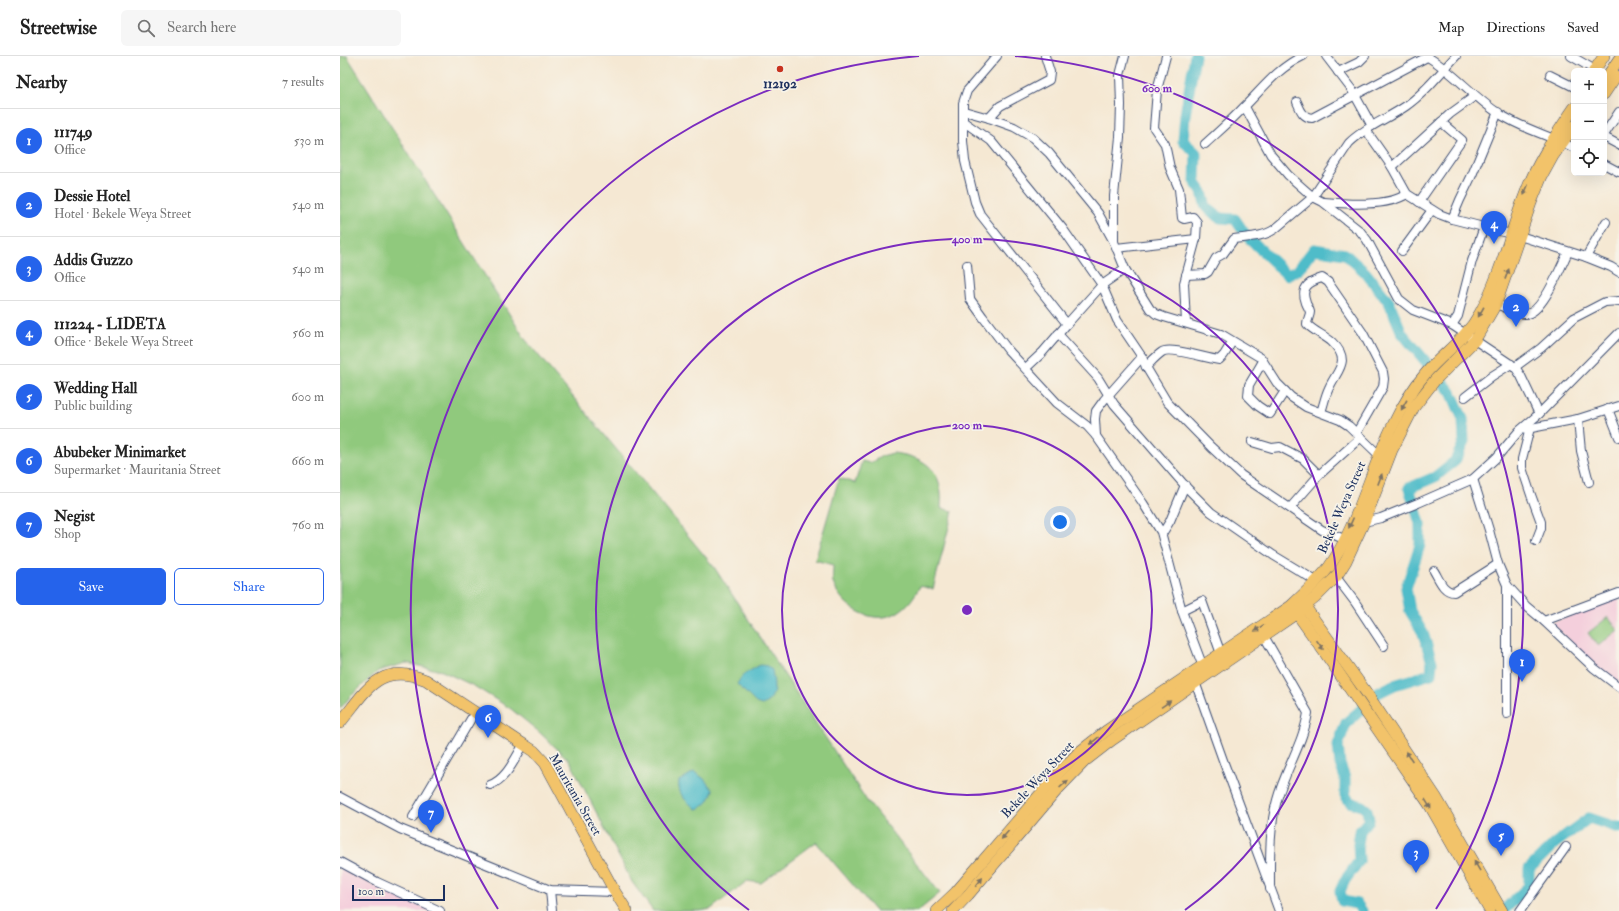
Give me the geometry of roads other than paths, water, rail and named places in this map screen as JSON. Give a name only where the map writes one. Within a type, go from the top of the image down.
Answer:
[{"type":"main road","points":[[1598,68],[1604,56]]},
{"type":"main road","points":[[1600,68],[1612,56]]},
{"type":"main road","points":[[1607,77],[1619,59]]},
{"type":"main road","points":[[1607,90],[1619,72]]},
{"type":"main road","name":"Bekele Weya Street","points":[[936,911],[956,892],[1055,777],[1078,753],[1109,736],[1194,678],[1203,667],[1298,606],[1316,581],[1328,568],[1344,539],[1392,426],[1408,397],[1429,370],[1471,337],[1515,235],[1534,173],[1558,140],[1571,114]]},
{"type":"main road","points":[[1558,140],[1571,129]]},
{"type":"main road","points":[[1194,678],[1264,636],[1281,624],[1298,606],[1315,598],[1336,577],[1346,561],[1364,522],[1399,433],[1414,407],[1496,304],[1515,235]]},
{"type":"main road","points":[[1315,598],[1315,616],[1312,625],[1359,703],[1429,804],[1491,906],[1502,911]]},
{"type":"main road","points":[[1298,606],[1366,692],[1436,797],[1491,906]]},
{"type":"main road","points":[[1281,624],[1312,625]]},
{"type":"main road","name":"Mauritania Street","points":[[340,723],[372,684],[380,678],[401,674],[415,675],[426,680],[524,744],[545,762],[615,892],[627,911]]},
{"type":"main road","points":[[953,911],[1058,789],[1109,736]]},
{"type":"street","points":[[998,56],[967,91],[963,104],[963,141],[965,161],[975,202],[980,214],[1067,324]]},
{"type":"street","points":[[990,118],[1000,106],[1049,80],[1050,72],[1045,56]]},
{"type":"street","points":[[1115,245],[1114,196],[1120,137],[1120,75],[1125,56]]},
{"type":"street","points":[[1166,56],[1157,90],[1154,128],[1165,144],[1170,168],[1179,189],[1182,218],[1193,217],[1197,222],[1196,239],[1186,276],[1184,290],[1186,323]]},
{"type":"street","points":[[1205,144],[1245,107],[1281,69],[1289,62],[1303,56]]},
{"type":"street","points":[[1326,56],[1355,95],[1369,128],[1407,194],[1432,210],[1452,219],[1515,235],[1586,257],[1611,267],[1619,272]]},
{"type":"street","points":[[1338,72],[1359,62],[1365,56]]},
{"type":"street","points":[[1297,102],[1304,116],[1312,118],[1426,56],[1445,68],[1476,96],[1515,123],[1571,146]]},
{"type":"street","points":[[1186,276],[1205,274],[1216,258],[1223,254],[1232,241],[1270,233],[1313,197],[1349,143],[1369,128],[1406,106],[1427,88],[1456,56]]},
{"type":"street","points":[[1571,56],[1592,68]]},
{"type":"street","points":[[1550,75],[1571,86]]},
{"type":"street","points":[[1392,167],[1450,114],[1476,96]]},
{"type":"street","points":[[1245,107],[1271,155],[1288,174],[1313,197],[1323,202],[1360,231],[1367,240],[1399,299],[1413,310],[1452,324],[1513,365],[1521,376],[1539,414]]},
{"type":"street","points":[[964,111],[990,118],[1014,127],[1033,138],[1049,153],[1098,213],[1126,269],[1150,309],[1156,314],[1221,334],[1263,361],[1277,383],[1285,391],[1306,407],[1340,420],[1368,443],[1379,455]]},
{"type":"street","points":[[1452,219],[1498,112]]},
{"type":"street","points":[[1607,131],[1619,112]]},
{"type":"street","points":[[964,122],[985,136],[1001,152],[1063,230],[1102,285],[1117,320],[1142,357],[1146,367],[1167,402],[1211,448],[1241,475],[1322,530],[1344,539]]},
{"type":"street","points":[[1419,202],[1462,140],[1441,122]]},
{"type":"street","points":[[1607,138],[1619,145]]},
{"type":"street","points":[[1607,166],[1619,172]]},
{"type":"street","points":[[1323,202],[1382,202],[1396,200],[1407,194]]},
{"type":"street","points":[[1402,251],[1432,210]]},
{"type":"street","points":[[1586,257],[1606,222]]},
{"type":"street","points":[[1452,324],[1458,316],[1472,261],[1484,227]]},
{"type":"street","points":[[1115,245],[1196,239]]},
{"type":"street","points":[[1496,304],[1523,314],[1532,313],[1541,304],[1568,252]]},
{"type":"street","points":[[967,265],[970,299],[1008,350],[1057,403],[1087,426],[1096,436],[1143,503],[1162,534],[1182,611],[1203,667]]},
{"type":"street","points":[[1026,368],[1042,353],[1102,285],[1126,269]]},
{"type":"street","points":[[1290,508],[1319,475],[1359,435],[1383,387],[1384,375],[1363,333],[1328,282],[1322,278],[1310,281],[1306,289],[1304,296],[1310,312],[1306,324],[1336,346],[1341,354],[1342,360],[1339,373],[1328,390],[1321,412]]},
{"type":"street","points":[[1465,397],[1492,376],[1540,348],[1574,318],[1605,302],[1619,301]]},
{"type":"street","points":[[1364,522],[1381,518],[1461,486],[1472,479],[1496,458],[1519,431],[1539,414],[1619,333]]},
{"type":"street","points":[[1058,334],[1098,378],[1114,404],[1185,485],[1211,512],[1272,555],[1316,581]]},
{"type":"street","points":[[1146,367],[1163,351],[1167,350],[1181,351],[1219,360],[1232,342]]},
{"type":"street","points":[[1096,436],[1096,410],[1142,357]]},
{"type":"street","points":[[1263,361],[1249,385],[1248,396],[1258,406],[1270,414],[1285,391]]},
{"type":"street","points":[[1519,431],[1578,419],[1619,406]]},
{"type":"street","points":[[1608,410],[1619,437]]},
{"type":"street","points":[[1578,419],[1581,451],[1589,482]]},
{"type":"street","points":[[1530,428],[1522,459],[1522,468],[1541,522],[1541,528],[1536,541]]},
{"type":"street","points":[[1252,442],[1272,448],[1280,447],[1303,460],[1319,475]]},
{"type":"street","points":[[1472,479],[1489,530],[1498,564],[1507,585],[1526,606],[1594,668],[1619,687]]},
{"type":"street","points":[[1162,534],[1170,521],[1185,485]]},
{"type":"street","points":[[1434,570],[1445,589],[1450,592],[1454,592],[1498,564]]},
{"type":"street","points":[[1336,577],[1355,602],[1384,646]]},
{"type":"street","points":[[1507,585],[1507,714]]},
{"type":"street","points":[[1544,621],[1619,592]]},
{"type":"street","points":[[1182,611],[1202,601],[1222,654]]},
{"type":"street","points":[[1264,636],[1308,713],[1306,723],[1275,806],[1270,861],[1270,889]]},
{"type":"street","points":[[1194,678],[1279,911]]},
{"type":"street","points":[[413,817],[475,712]]},
{"type":"street","points":[[490,785],[496,783],[503,777],[524,744]]},
{"type":"street","points":[[340,797],[400,829],[550,890],[615,892]]},
{"type":"street","points":[[1520,911],[1566,847]]},
{"type":"street","points":[[340,862],[377,882],[440,911]]},
{"type":"street","points":[[550,890],[552,911]]},
{"type":"water","points":[[760,665],[767,666],[772,670],[774,685],[771,699],[762,705],[756,703],[737,684],[743,675]]},
{"type":"water","points":[[694,772],[703,778],[713,790],[707,802],[702,807],[696,809],[683,797],[679,790],[679,781]]},
{"type":"waterway","points":[[1195,56],[1185,115],[1183,141],[1196,153],[1195,182],[1202,192],[1206,207],[1220,218],[1235,219],[1246,235],[1287,275],[1297,271],[1314,249],[1345,254],[1365,272],[1389,302],[1402,333],[1451,392],[1463,419],[1464,442],[1455,461],[1435,477],[1409,488],[1420,523],[1420,545],[1406,588],[1410,611],[1423,633],[1432,662],[1431,674],[1394,685],[1374,695],[1362,709],[1346,723],[1338,745],[1340,764],[1345,778],[1345,795],[1350,802],[1362,806],[1367,810],[1369,820],[1360,831],[1358,844],[1359,861],[1345,880],[1340,891],[1342,901],[1357,904],[1362,911]]},
{"type":"waterway","points":[[1501,911],[1529,886],[1529,869],[1554,844],[1589,818],[1619,827]]},
{"type":"place","name":"112192","points":[[780,69]]},
{"type":"place","name":"111224 - LIDETA","points":[[1494,244]]},
{"type":"place","name":"Dessie Hotel","points":[[1516,327]]},
{"type":"place","name":"111749","points":[[1522,682]]},
{"type":"place","name":"Abubeker Minimarket","points":[[488,738]]},
{"type":"place","name":"Negist","points":[[431,833]]},
{"type":"place","name":"Wedding Hall","points":[[1501,856]]},
{"type":"place","name":"Addis Guzzo","points":[[1416,873]]}]
